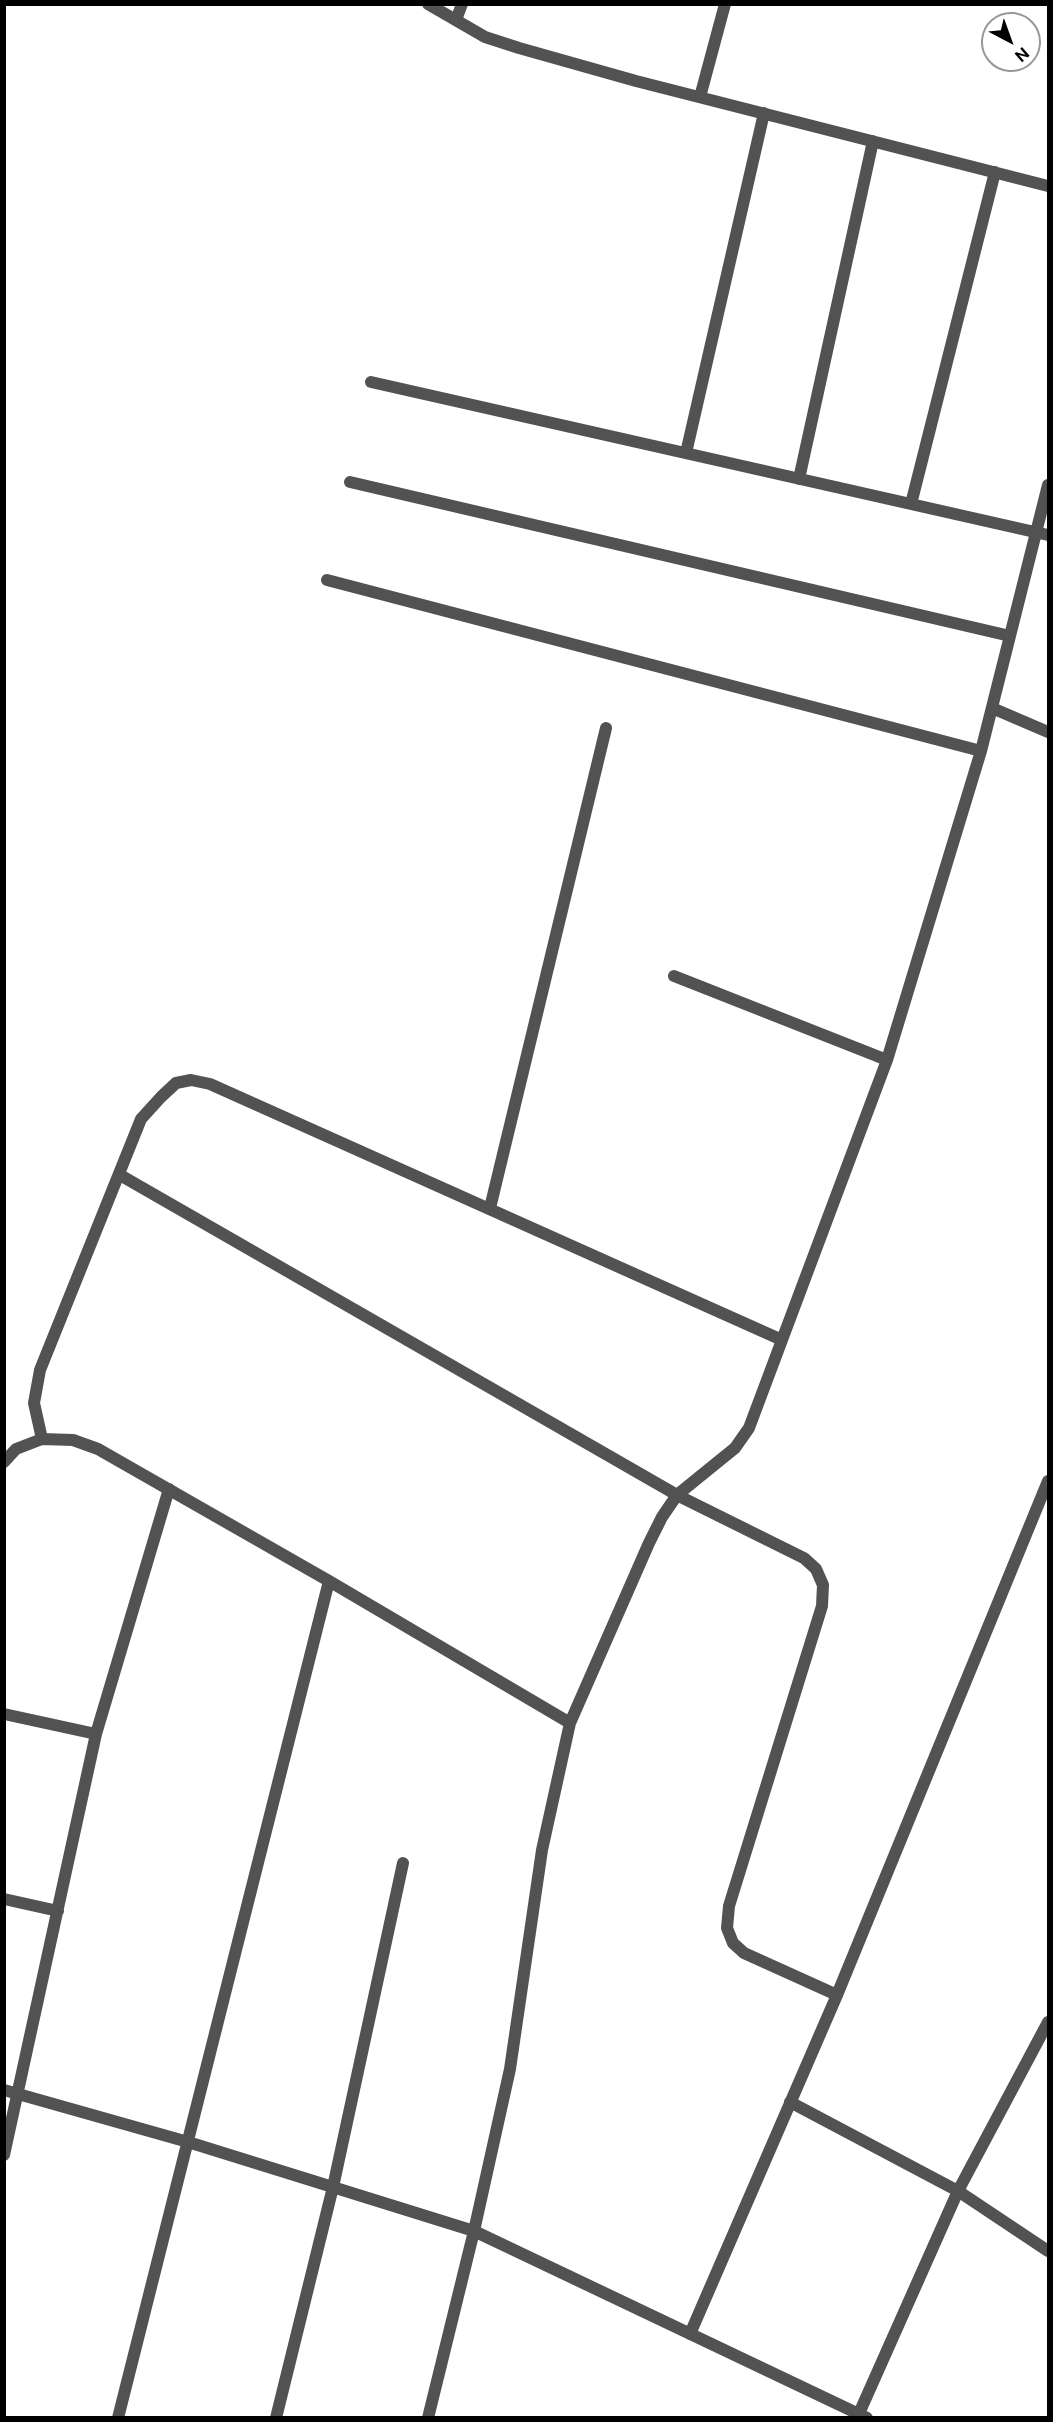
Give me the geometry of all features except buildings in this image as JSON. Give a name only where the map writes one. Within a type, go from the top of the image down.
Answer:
[{"type":"street","points":[[428,4],[485,37],[519,48],[1048,186]]},
{"type":"street","points":[[456,20],[462,4]]},
{"type":"street","points":[[700,97],[725,4]]},
{"type":"street","points":[[686,453],[764,113]]},
{"type":"street","points":[[799,479],[873,141]]},
{"type":"street","points":[[911,504],[995,172]]},
{"type":"street","points":[[371,382],[1043,534]]},
{"type":"street","points":[[350,482],[1010,636]]},
{"type":"street","points":[[428,2418],[474,2231],[510,2069],[542,1850],[570,1723],[649,1544],[677,1495],[735,1448],[749,1428],[887,1060],[981,751],[1010,636],[1043,534],[1048,485]]},
{"type":"street","points":[[327,580],[981,751]]},
{"type":"street","points":[[992,708],[1048,732]]},
{"type":"street","points":[[490,1209],[606,728]]},
{"type":"street","points":[[674,976],[887,1060]]},
{"type":"street","points":[[42,1439],[34,1403],[40,1370],[141,1119],[176,1083],[192,1080],[210,1084],[782,1340]]},
{"type":"street","points":[[120,1175],[677,1495],[804,1558],[816,1569],[824,1585],[822,1606],[729,1906],[727,1928],[733,1943],[744,1953],[837,1995]]},
{"type":"street","points":[[4,1462],[16,1449],[42,1439],[73,1440],[98,1449],[329,1581],[570,1723]]},
{"type":"street","points":[[690,2334],[837,1995],[1048,1481]]},
{"type":"street","points":[[4,2155],[96,1734],[169,1489]]},
{"type":"street","points":[[118,2418],[329,1581]]},
{"type":"street","points":[[4,1714],[96,1734]]},
{"type":"street","points":[[276,2418],[333,2187],[403,1863]]},
{"type":"street","points":[[4,1899],[58,1911]]},
{"type":"street","points":[[4,2090],[188,2142],[474,2231],[861,2416],[958,2191],[1048,2022]]},
{"type":"street","points":[[790,2103],[958,2191],[1048,2251]]}]
